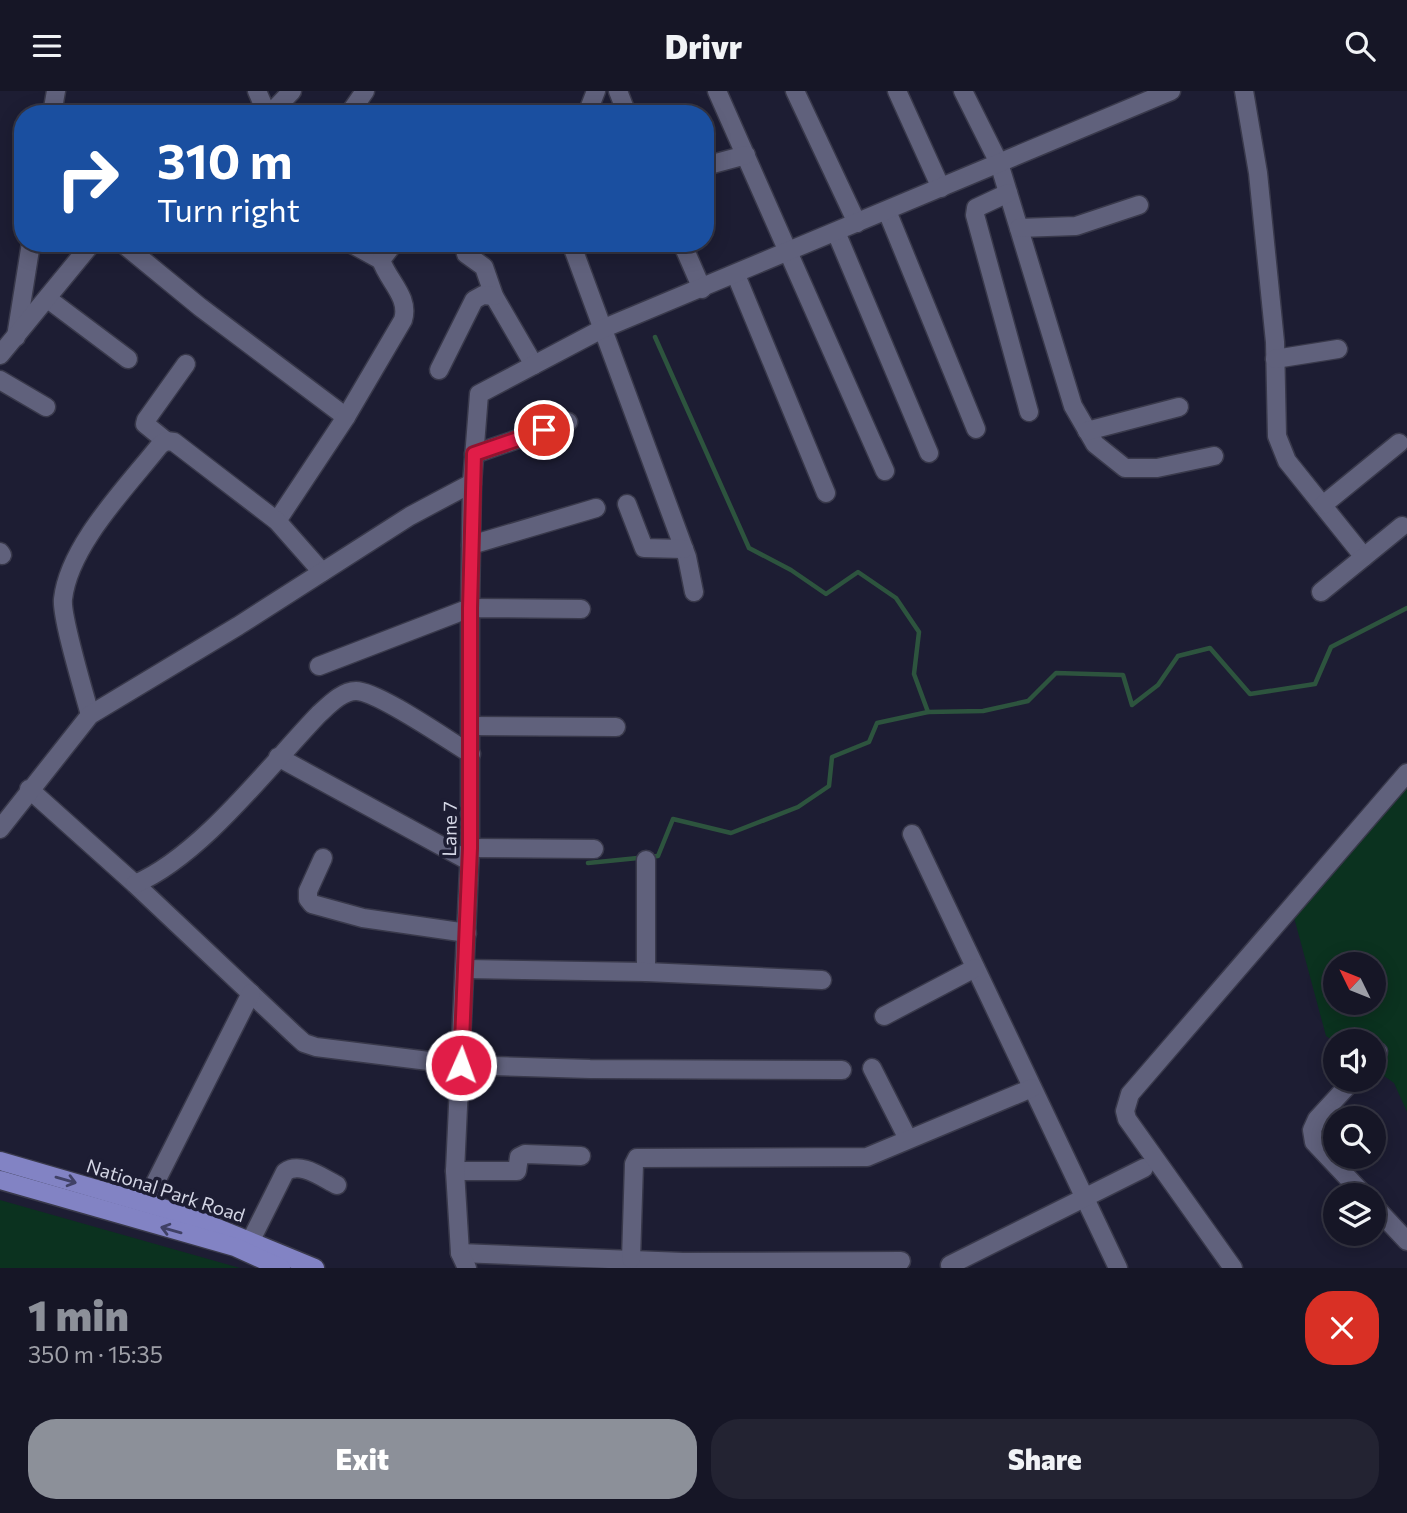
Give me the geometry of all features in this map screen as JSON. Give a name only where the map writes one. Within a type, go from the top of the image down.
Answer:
[{"type":"main road","name":"National Park Road","points":[[0,1161],[145,1203],[218,1235],[235,1247],[281,1268]]},
{"type":"main road","name":"National Park Road","points":[[0,1181],[218,1235],[251,1240],[315,1268]]},
{"type":"street","points":[[278,105],[292,91]]},
{"type":"street","points":[[717,91],[885,471]]},
{"type":"street","points":[[795,91],[857,223]]},
{"type":"street","points":[[897,91],[941,188]]},
{"type":"street","points":[[962,91],[999,163],[1073,406],[1095,444],[1125,468],[1157,468],[1214,456]]},
{"type":"street","points":[[1244,91],[1258,173],[1275,359],[1277,436],[1287,461],[1364,557]]},
{"type":"street","points":[[466,254],[484,267],[494,296],[534,365],[602,329],[736,275],[1159,93]]},
{"type":"street","points":[[714,164],[746,155]]},
{"type":"street","points":[[1008,193],[976,208],[975,215],[1029,412]]},
{"type":"street","points":[[1019,228],[1076,226],[1139,205]]},
{"type":"street","points":[[887,211],[976,429]]},
{"type":"street","points":[[836,232],[929,453]]},
{"type":"street","points":[[15,341],[30,252]]},
{"type":"street","points":[[0,355],[15,341],[85,252]]},
{"type":"street","points":[[133,252],[200,307],[346,418]]},
{"type":"street","points":[[277,521],[346,418],[406,309],[381,260],[366,252]]},
{"type":"street","points":[[381,260],[387,252]]},
{"type":"street","points":[[574,252],[684,549],[694,591]]},
{"type":"street","points":[[686,252],[702,289]]},
{"type":"street","points":[[736,275],[826,493]]},
{"type":"street","points":[[439,370],[474,300],[483,295],[494,296]]},
{"type":"street","points":[[48,299],[128,359]]},
{"type":"street","points":[[1275,359],[1338,349]]},
{"type":"street","points":[[186,364],[145,424],[166,441],[174,442],[277,521],[322,572]]},
{"type":"street","name":"Lane 7","points":[[463,1260],[456,1171],[470,854],[472,483],[478,400],[482,390],[534,365]]},
{"type":"street","points":[[0,380],[46,407]]},
{"type":"street","points":[[1087,431],[1179,407]]},
{"type":"street","points":[[474,454],[568,422]]},
{"type":"street","points":[[90,715],[62,601],[84,543],[160,445],[166,441]]},
{"type":"street","points":[[1323,505],[1399,443]]},
{"type":"street","points":[[0,829],[90,715],[410,516],[472,483]]},
{"type":"street","points":[[627,505],[645,548],[684,549]]},
{"type":"street","points":[[471,545],[596,508]]},
{"type":"street","points":[[1321,592],[1402,526]]},
{"type":"street","points":[[319,666],[470,608],[581,609]]},
{"type":"street","points":[[135,884],[155,875],[199,839],[319,714],[340,696],[353,690],[363,692],[408,715],[471,754]]},
{"type":"street","points":[[471,726],[616,727]]},
{"type":"street","points":[[278,757],[470,854],[594,849]]},
{"type":"street","points":[[1233,1268],[1127,1119],[1125,1105],[1138,1084],[1407,773]]},
{"type":"street","points":[[29,789],[135,884],[304,1043],[316,1048],[461,1065],[590,1069],[842,1070]]},
{"type":"street","points":[[912,834],[1118,1268]]},
{"type":"street","points":[[323,858],[308,891],[308,899],[312,904],[363,918],[467,933]]},
{"type":"street","points":[[646,860],[646,972]]},
{"type":"street","points":[[884,1016],[975,968]]},
{"type":"street","points":[[466,969],[646,972],[822,980]]},
{"type":"street","points":[[145,1203],[251,993]]},
{"type":"street","points":[[872,1068],[908,1139]]},
{"type":"street","points":[[619,1262],[637,1157],[867,1157],[1032,1088]]},
{"type":"street","points":[[1342,1092],[1317,1119],[1311,1131],[1314,1142],[1353,1183]]},
{"type":"street","points":[[456,1171],[517,1171],[519,1157],[525,1154],[580,1156]]},
{"type":"street","points":[[251,1240],[285,1172],[291,1167],[300,1167],[337,1185]]},
{"type":"street","points":[[950,1265],[1144,1168]]},
{"type":"street","points":[[1386,1219],[1407,1241]]},
{"type":"street","points":[[463,1260],[901,1261]]},
{"type":"green space","points":[[1407,784],[1407,1112],[1394,1083],[1386,1077],[1386,1029],[1324,1029],[1292,910]]},
{"type":"green space","points":[[0,1200],[240,1268],[0,1268]]},
{"type":"waterway","points":[[655,337],[749,548],[791,570],[826,594],[858,572],[896,598],[919,632],[914,674],[928,712],[983,711],[1028,701],[1056,673],[1123,675],[1132,705],[1158,685],[1178,656],[1210,648],[1250,694],[1315,684],[1331,647],[1407,608]]},
{"type":"waterway","points":[[588,863],[658,856],[673,819],[731,833],[798,807],[829,786],[832,757],[869,742],[877,723],[928,712]]},
{"type":"route","points":[[461,1065],[470,848],[470,608],[474,454],[544,430]]}]
